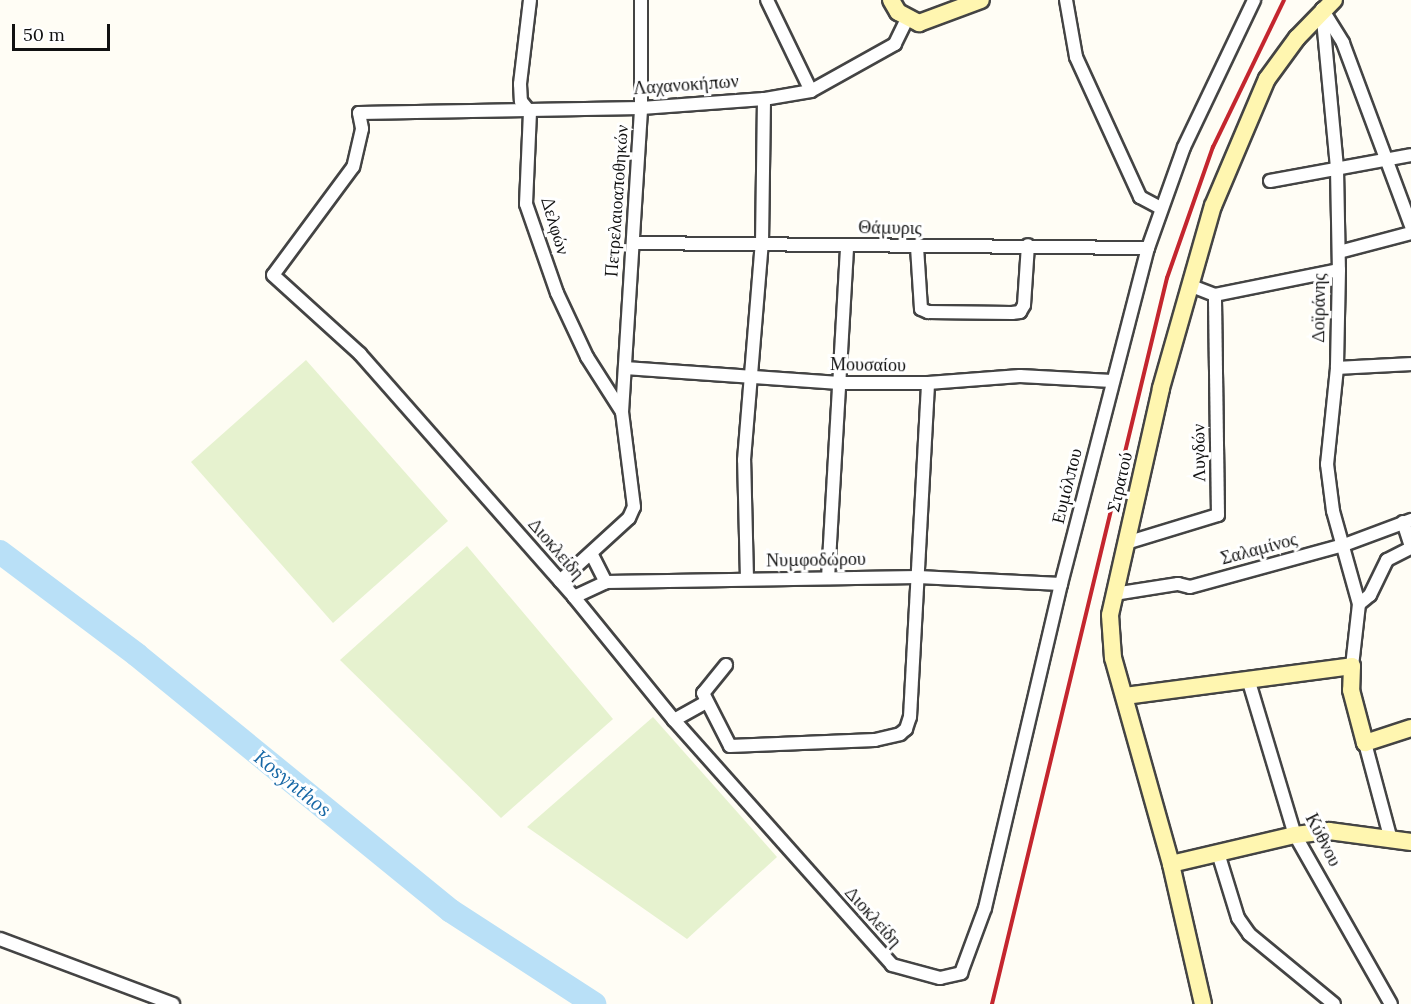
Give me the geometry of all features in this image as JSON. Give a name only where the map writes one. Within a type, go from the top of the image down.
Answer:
[{"type":"main road","points":[[891,0],[907,19],[930,21],[981,0]]},
{"type":"main road","name":"Στρατού","points":[[1203,1004],[1171,864],[1110,643],[1114,594],[1189,285],[1213,206],[1252,106],[1267,79],[1328,5]]},
{"type":"main road","points":[[1125,696],[1249,682],[1352,666]]},
{"type":"main road","name":"Δοϊράνης","points":[[1352,666],[1351,690],[1365,743]]},
{"type":"main road","points":[[1365,743],[1411,728]]},
{"type":"main road","points":[[1171,864],[1295,835],[1329,831],[1411,842]]},
{"type":"street","name":"Δελφών","points":[[530,0],[520,84],[521,102],[530,112],[526,204],[557,293],[587,357],[622,412]]},
{"type":"street","name":"Πετρελαιοαποθηκών","points":[[591,553],[629,518],[634,507],[622,412],[641,108],[641,0]]},
{"type":"street","points":[[767,0],[811,91]]},
{"type":"street","points":[[1066,0],[1071,38],[1080,67],[1140,197],[1161,208]]},
{"type":"street","name":"Ευμόλπου","points":[[940,978],[961,973],[971,954],[1061,584],[1148,248],[1184,147],[1254,0]]},
{"type":"street","points":[[1328,5],[1411,226]]},
{"type":"street","name":"Δοϊράνης","points":[[1328,5],[1337,169],[1339,270],[1337,368],[1327,464],[1333,511],[1359,604],[1352,666]]},
{"type":"street","name":"Λαχανοκήπων","points":[[359,113],[530,112],[641,108],[764,99],[811,91],[895,44],[907,19]]},
{"type":"street","points":[[747,579],[744,460],[762,243],[764,99]]},
{"type":"street","name":"Διοκλείδη","points":[[359,113],[362,129],[353,167],[273,275],[360,354],[574,597],[674,720],[892,965],[940,978]]},
{"type":"street","points":[[1270,181],[1411,155]]},
{"type":"street","points":[[1339,252],[1411,233]]},
{"type":"street","name":"Θάμυρις","points":[[633,243],[762,243],[918,247],[1028,245],[1148,248]]},
{"type":"street","points":[[918,247],[921,309],[928,312],[1012,313],[1020,312],[1024,305],[1028,245]]},
{"type":"street","points":[[828,578],[847,246]]},
{"type":"street","points":[[1189,285],[1215,295],[1339,270]]},
{"type":"street","name":"Λυγδών","points":[[1126,543],[1218,515],[1215,295]]},
{"type":"street","points":[[1337,368],[1411,364]]},
{"type":"street","name":"Μουσαίου","points":[[624,368],[750,379],[839,383],[928,383],[1020,376],[1112,381]]},
{"type":"street","points":[[726,665],[704,689],[706,702],[730,746],[875,740],[900,734],[910,717],[928,383]]},
{"type":"street","points":[[1359,604],[1370,595],[1387,560],[1411,548],[1407,521]]},
{"type":"street","name":"Σαλαμίνος","points":[[1114,594],[1178,584],[1190,587],[1344,545],[1407,521]]},
{"type":"street","points":[[560,581],[591,553],[606,582]]},
{"type":"street","name":"Νυμφοδώρου","points":[[574,597],[606,582],[918,577],[1061,584]]},
{"type":"street","name":"Κύθνου","points":[[1249,682],[1295,835],[1391,1004]]},
{"type":"street","points":[[674,720],[706,702]]},
{"type":"street","name":"Δοϊράνης","points":[[1365,743],[1391,840]]},
{"type":"street","points":[[1218,853],[1238,918],[1249,934],[1334,1004]]},
{"type":"street","points":[[0,939],[173,1004]]},
{"type":"green space","points":[[306,360],[448,521],[333,623],[191,462]]},
{"type":"green space","points":[[467,546],[613,719],[501,818],[340,660]]},
{"type":"green space","points":[[653,717],[777,857],[687,939],[527,827]]},
{"type":"waterway","name":"Kosynthos","points":[[0,552],[137,655],[451,911],[594,1004]]},
{"type":"railway","points":[[992,1004],[1167,278],[1213,147],[1284,0]]}]
